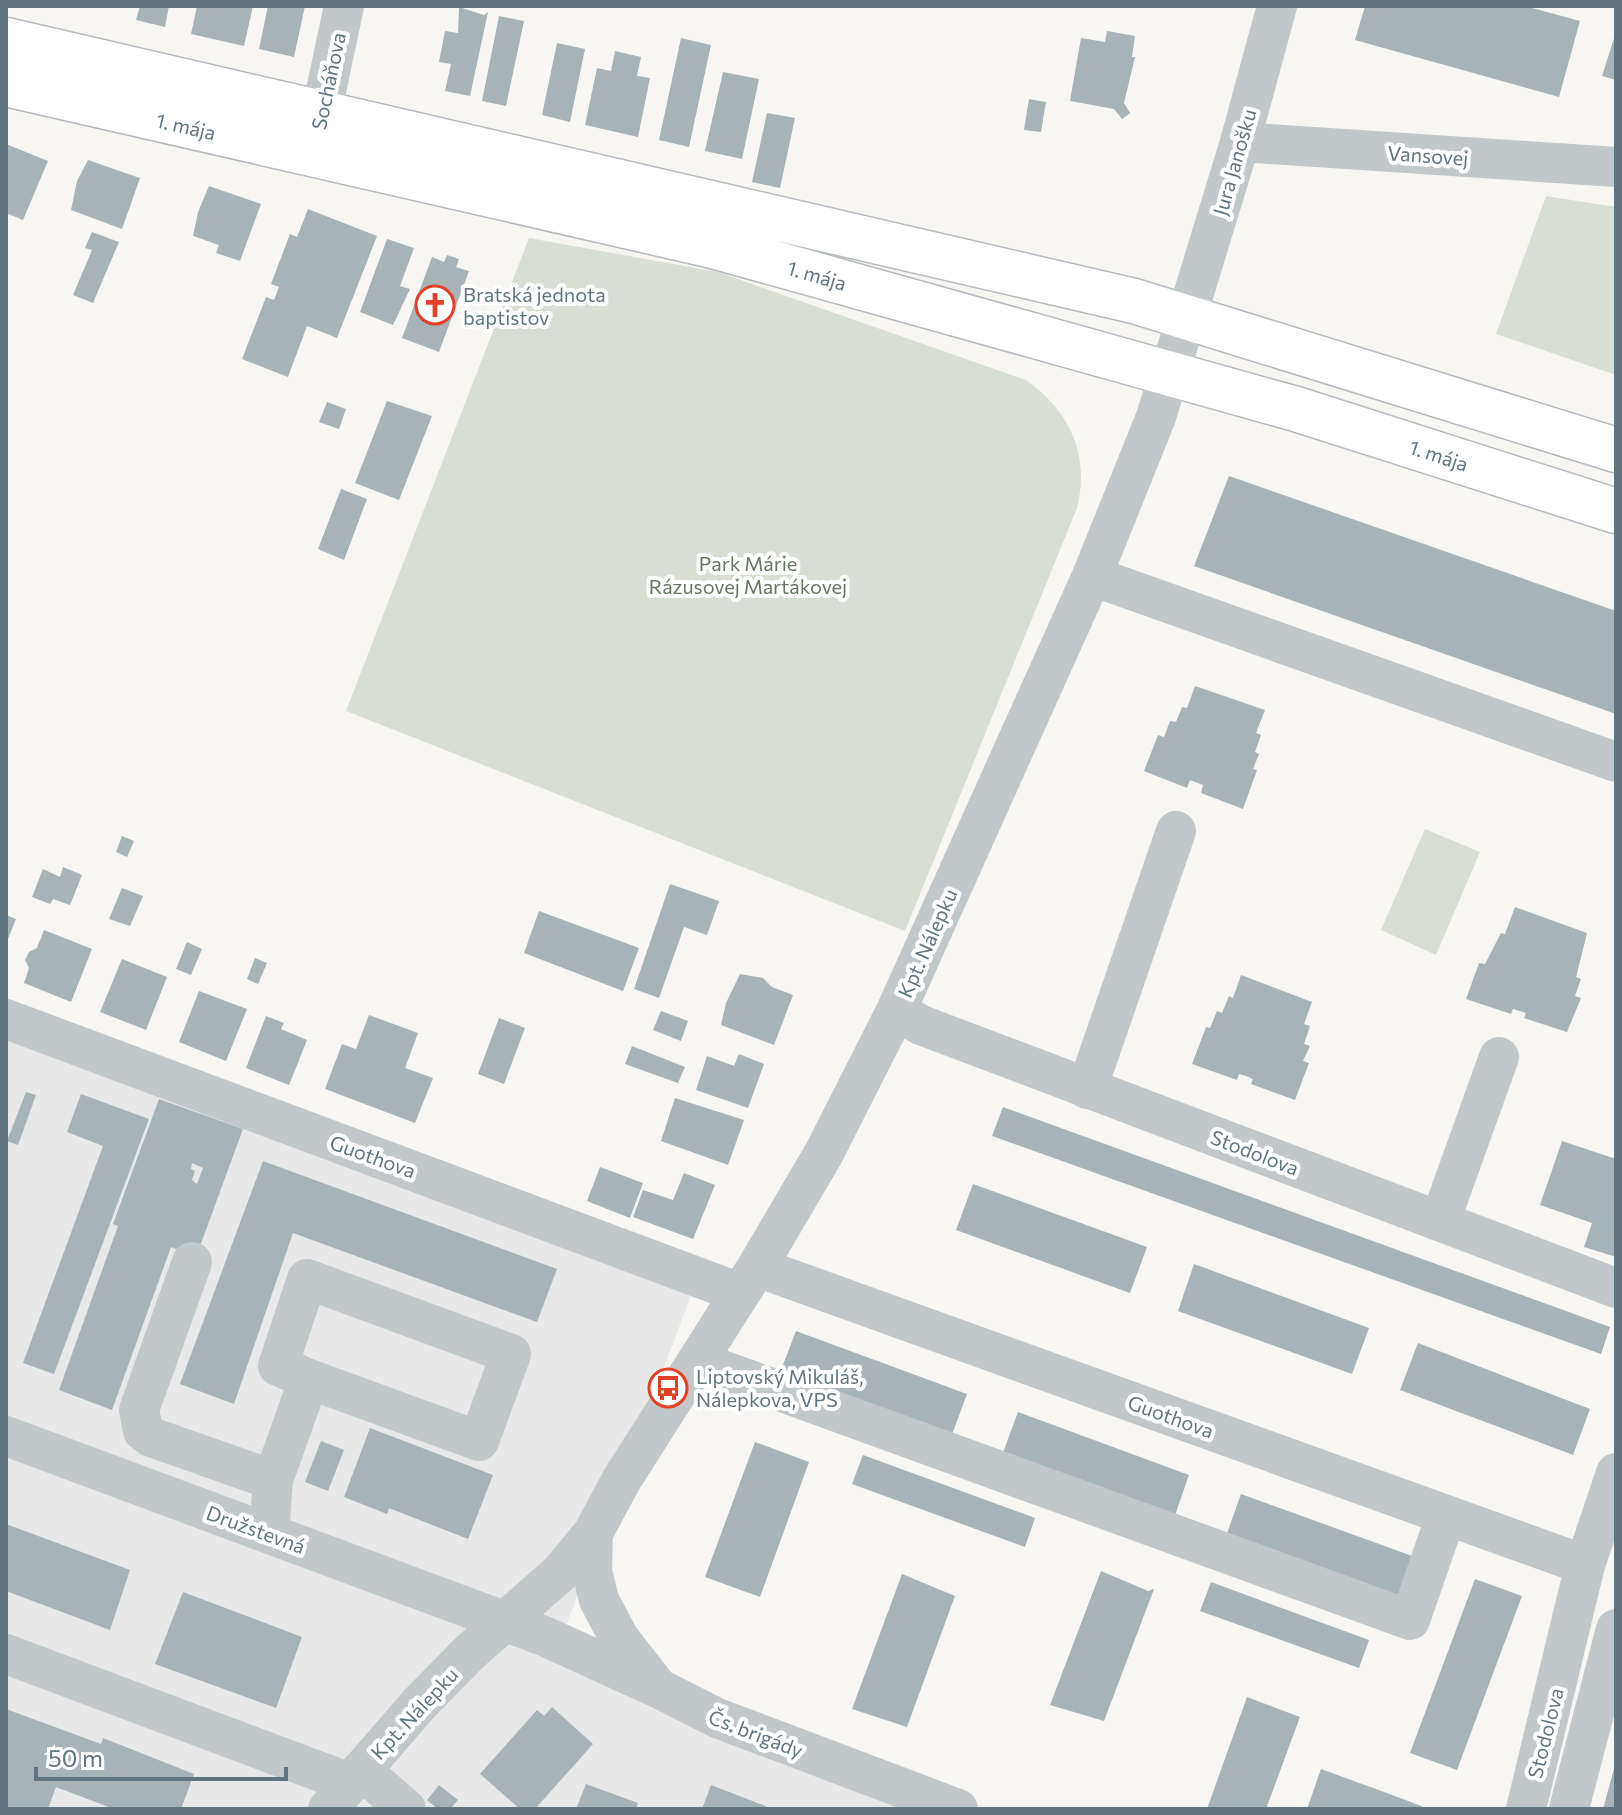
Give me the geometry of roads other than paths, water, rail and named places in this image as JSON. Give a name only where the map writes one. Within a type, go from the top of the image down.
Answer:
[{"type":"main road","name":"1. mája","points":[[6,40],[317,135],[1296,409],[1616,511]]},
{"type":"main road","name":"1. mája","points":[[6,84],[317,135],[1187,316],[1616,450]]},
{"type":"street","name":"Socháňova","points":[[317,135],[344,6]]},
{"type":"street","name":"Jura Janošku","points":[[1187,316],[1277,6]]},
{"type":"street","name":"Vansovej","points":[[1240,142],[1616,167]]},
{"type":"street","name":"Kpt. Nálepku","points":[[346,1787],[449,1674],[561,1572],[593,1533],[622,1479],[749,1280],[824,1153],[896,1011],[1092,576],[1172,374],[1187,316]]},
{"type":"street","points":[[1092,576],[1616,762]]},
{"type":"street","points":[[1087,1089],[1176,831]]},
{"type":"street","name":"Stodolova","points":[[896,1011],[921,1025],[1087,1089],[1616,1288]]},
{"type":"street","name":"Guothova","points":[[6,1019],[749,1280],[1585,1565]]},
{"type":"street","points":[[1440,1221],[1499,1057]]},
{"type":"street","points":[[192,1262],[139,1410],[140,1422],[151,1437],[273,1480]]},
{"type":"street","points":[[307,1279],[511,1354],[479,1441],[309,1379],[278,1366],[307,1279]]},
{"type":"street","points":[[697,1361],[1410,1620],[1446,1516]]},
{"type":"street","points":[[269,1534],[273,1480],[309,1379]]},
{"type":"street","name":"Družstevná","points":[[6,1436],[506,1622]]},
{"type":"street","name":"Stodolova","points":[[1526,1809],[1585,1565],[1616,1473]]},
{"type":"street","name":"Kpt. Nálepku","points":[[593,1533],[592,1571],[599,1600]]},
{"type":"street","name":"Čs. brigády","points":[[599,1600],[619,1638],[658,1688],[717,1718],[958,1809]]},
{"type":"street","points":[[506,1622],[590,1654],[658,1688]]},
{"type":"street","points":[[1569,1809],[1616,1629]]},
{"type":"street","points":[[6,1654],[406,1809]]},
{"type":"place","name":"Bratská jednota baptistov","points":[[435,305]]},
{"type":"place","name":"Liptovský Mikuláš, Nálepkova, VPS","points":[[668,1388]]},
{"type":"park label","name":"Park Márie Rázusovej Martákovej","points":[[748,574]]}]
